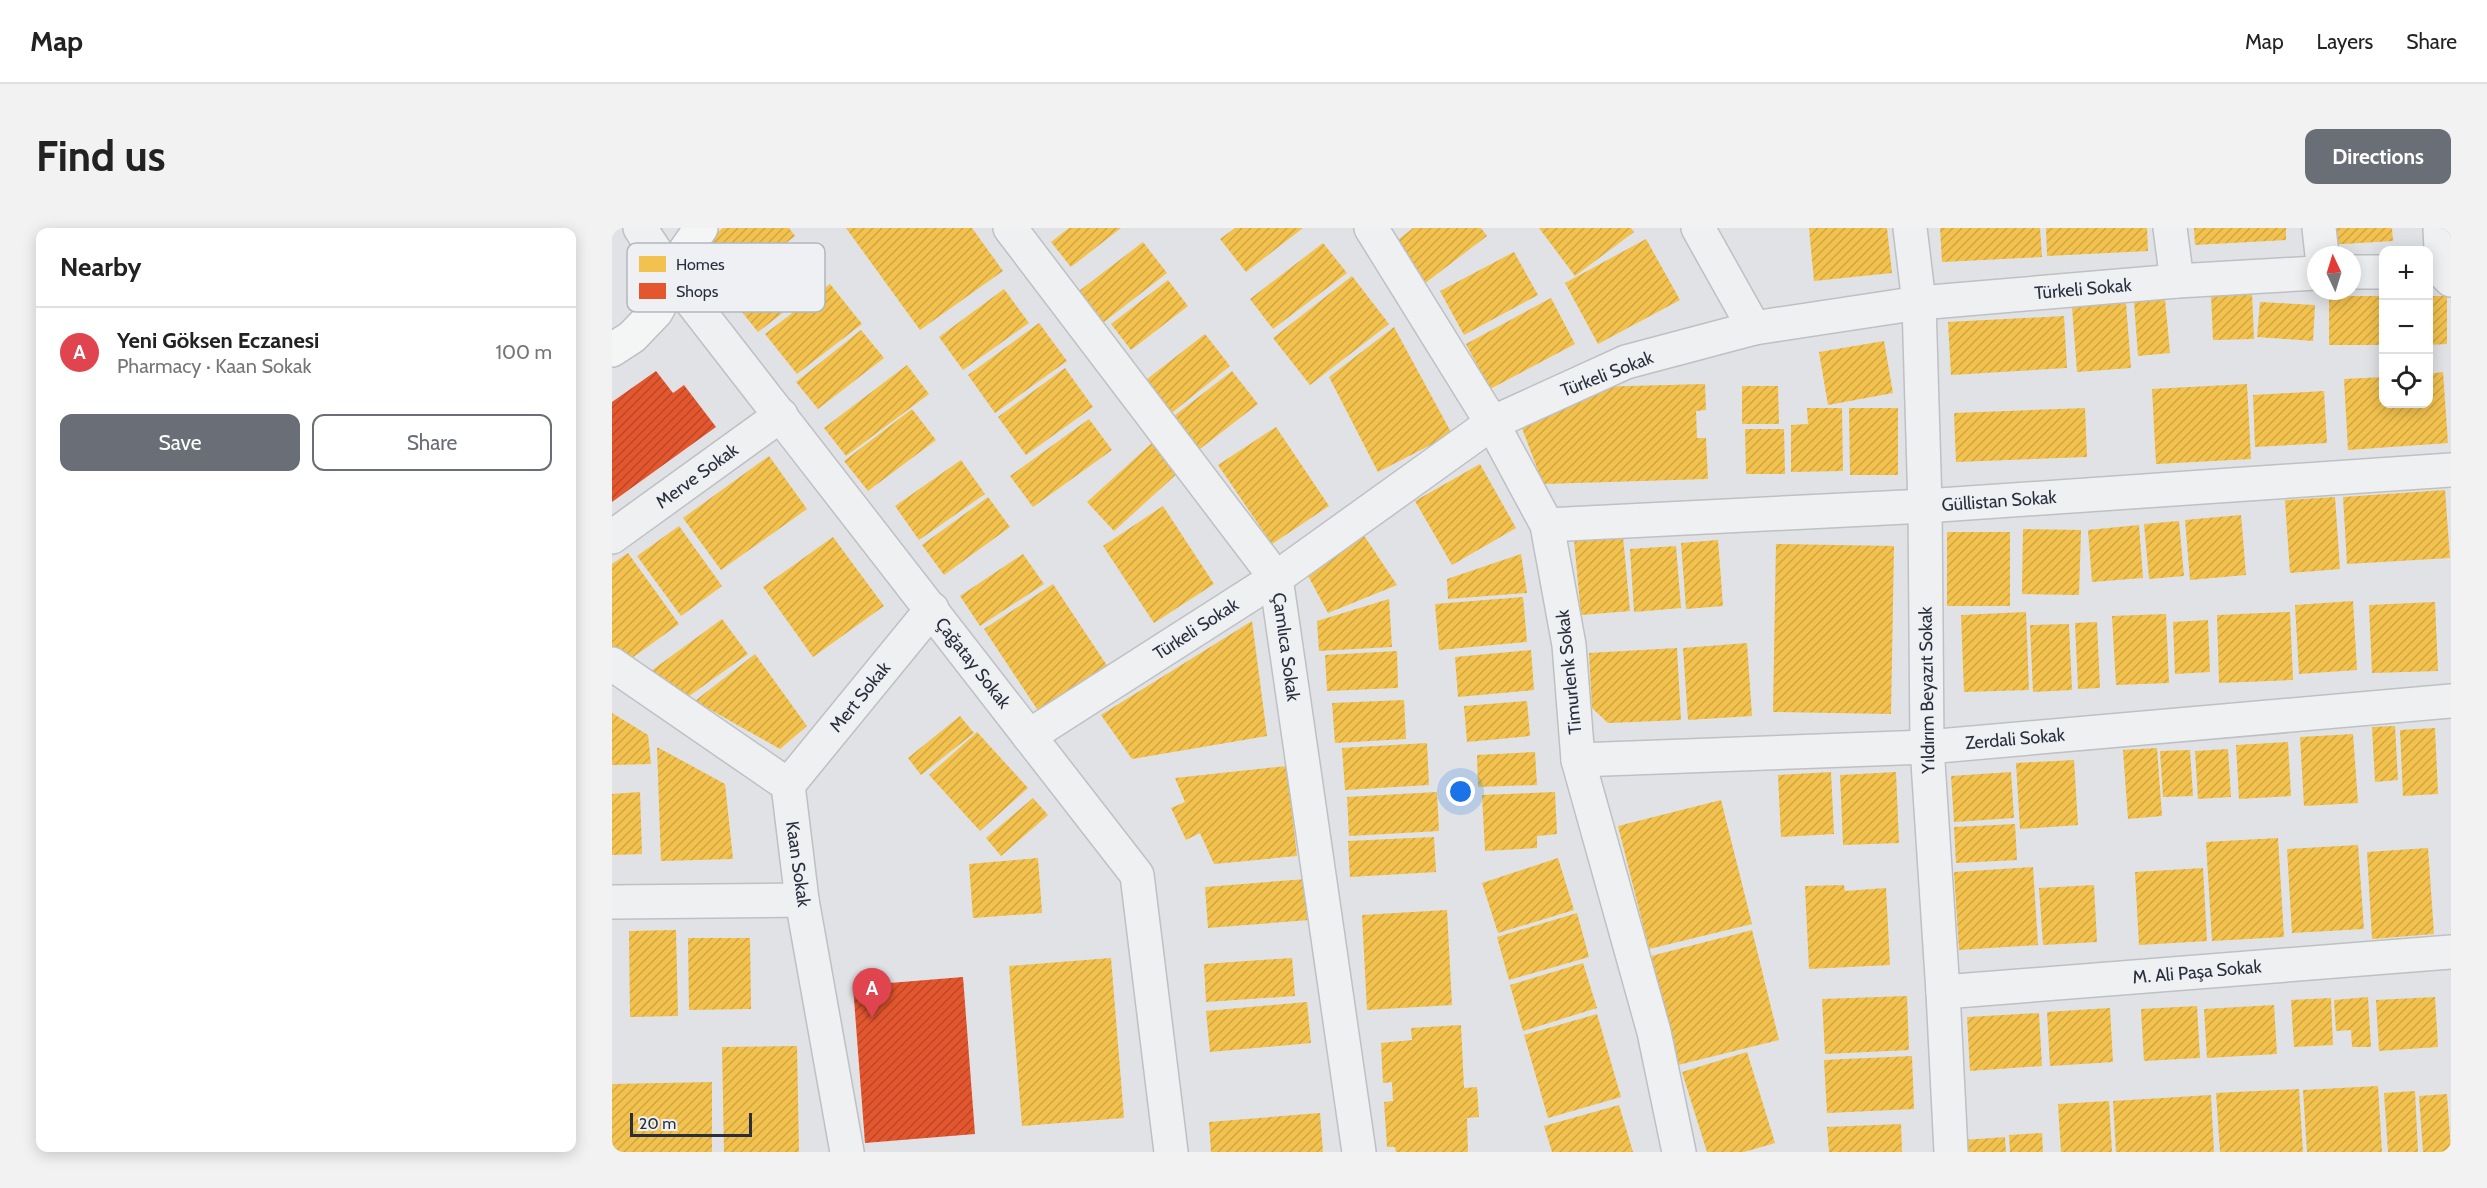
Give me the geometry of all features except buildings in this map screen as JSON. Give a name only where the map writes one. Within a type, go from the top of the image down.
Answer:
[{"type":"main road","points":[[690,243],[701,228]]},
{"type":"main road","points":[[612,350],[632,337],[656,312]]},
{"type":"street","name":"Çağatay Sokak","points":[[640,228],[650,243]]},
{"type":"street","name":"Çamlıca Sokak","points":[[1010,228],[1276,578],[1359,1152]]},
{"type":"street","name":"Timurlenk Sokak","points":[[1371,228],[1492,423],[1547,525],[1569,645],[1578,760],[1654,1032],[1678,1152]]},
{"type":"street","points":[[1698,228],[1754,328]]},
{"type":"street","name":"Yıldırım Beyazıt Sokak","points":[[1910,228],[1919,303],[1925,506],[1926,747],[1943,992],[1951,1152]]},
{"type":"street","points":[[2170,228],[2177,281]]},
{"type":"street","points":[[2319,228],[2321,246]]},
{"type":"street","points":[[2440,228],[2441,274]]},
{"type":"street","points":[[2361,272],[2379,272]]},
{"type":"street","name":"Türkeli Sokak","points":[[1029,736],[1276,578],[1492,423],[1626,363],[1754,328],[1919,303],[2177,281],[2307,274]]},
{"type":"street","name":"Çağatay Sokak","points":[[700,312],[1137,875],[1171,1152]]},
{"type":"street","name":"Merve Sokak","points":[[612,537],[781,415]]},
{"type":"street","name":"Güllistan Sokak","points":[[1547,525],[1925,506],[2451,470]]},
{"type":"street","name":"Mert Sokak","points":[[788,785],[932,609]]},
{"type":"street","points":[[612,664],[788,785]]},
{"type":"street","name":"Zerdali Sokak","points":[[1578,760],[1926,747],[2451,701]]},
{"type":"street","name":"Kaan Sokak","points":[[788,785],[802,900],[847,1152]]},
{"type":"street","points":[[612,902],[802,900]]},
{"type":"street","name":"M. Ali Paşa Sokak","points":[[1943,992],[2451,952]]},
{"type":"place","name":"Yeni Göksen Eczanesi","points":[[872,1018]]}]
